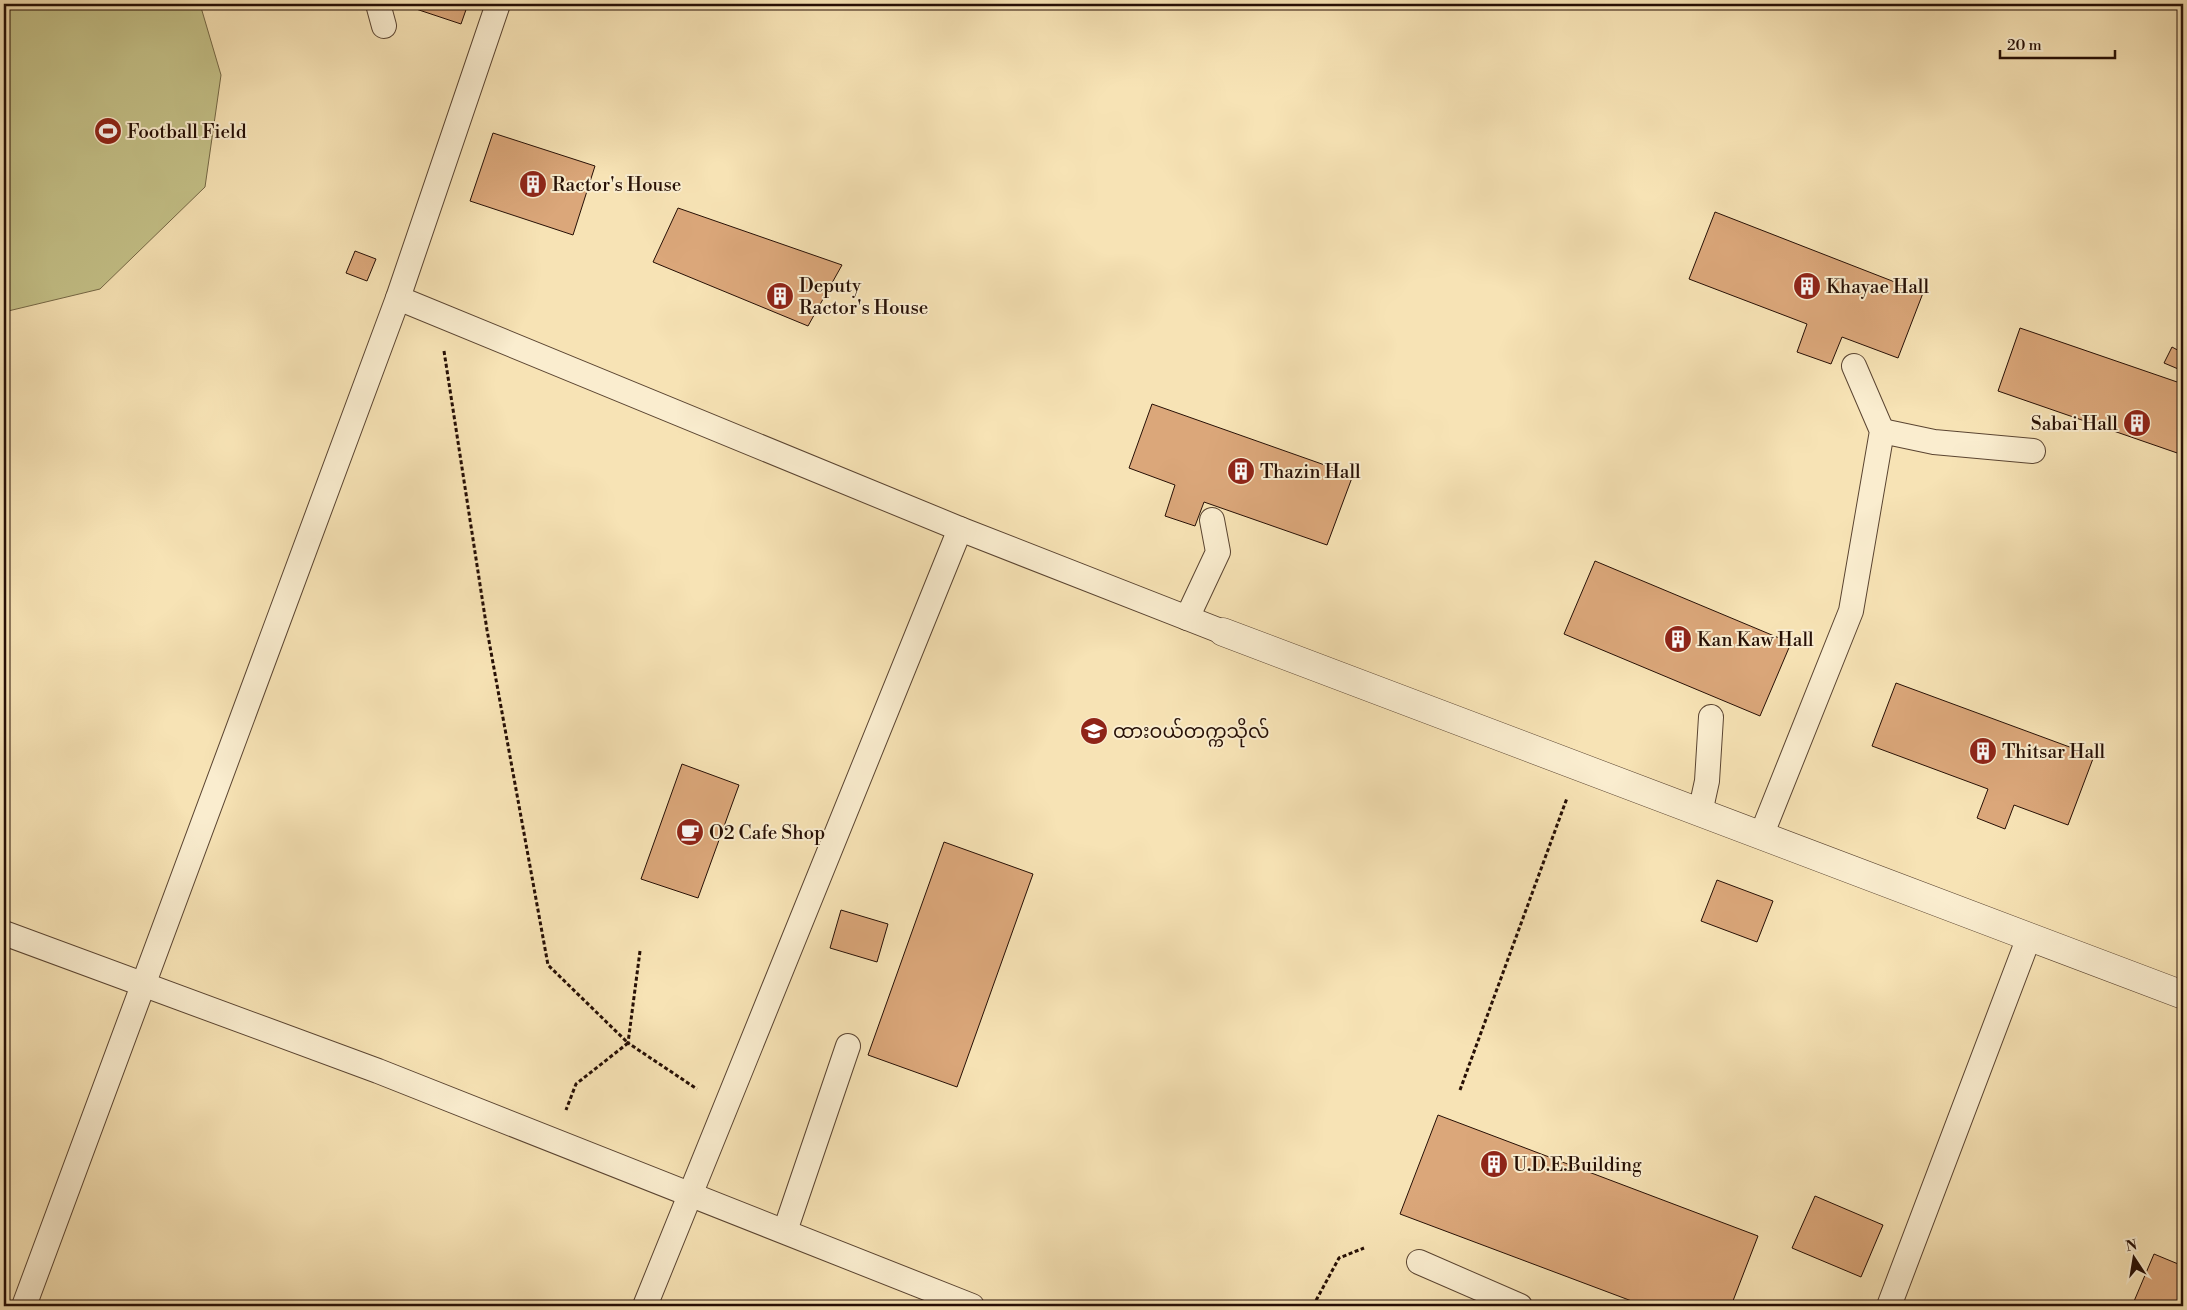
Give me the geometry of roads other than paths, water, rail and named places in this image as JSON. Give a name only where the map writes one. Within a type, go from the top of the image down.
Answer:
[{"type":"street","points":[[1223,632],[2183,995]]},
{"type":"lane","points":[[24,1306],[398,298],[498,4]]},
{"type":"lane","points":[[398,298],[960,529],[1223,632]]},
{"type":"lane","points":[[1762,836],[1851,610],[1882,431],[1854,366]]},
{"type":"lane","points":[[1882,431],[1934,442],[2033,450]]},
{"type":"lane","points":[[1186,618],[1218,552],[1212,520]]},
{"type":"lane","points":[[645,1306],[960,529]]},
{"type":"lane","points":[[1700,813],[1707,781],[1711,717]]},
{"type":"lane","points":[[4,933],[378,1072],[972,1306]]},
{"type":"lane","points":[[1889,1306],[2029,937]]},
{"type":"lane","points":[[785,1231],[848,1046]]},
{"type":"lane","points":[[1419,1262],[1520,1306]]},
{"type":"place","name":"Football Field","points":[[108,131]]},
{"type":"place","name":"Ractor's House","points":[[533,184]]},
{"type":"place","name":"Khayae Hall","points":[[1807,286]]},
{"type":"place","name":"Deputy Ractor's House","points":[[780,296]]},
{"type":"place","name":"Sabai Hall","points":[[2137,423]]},
{"type":"place","name":"Thazin Hall","points":[[1241,471]]},
{"type":"place","name":"Kan Kaw Hall","points":[[1678,639]]},
{"type":"place","name":"ထားဝယ်တက္ကသိုလ်","points":[[1094,731]]},
{"type":"place","name":"Thitsar Hall","points":[[1983,751]]},
{"type":"place","name":"O2 Cafe Shop","points":[[690,832]]},
{"type":"place","name":"U.D.E.Building","points":[[1494,1164]]}]
